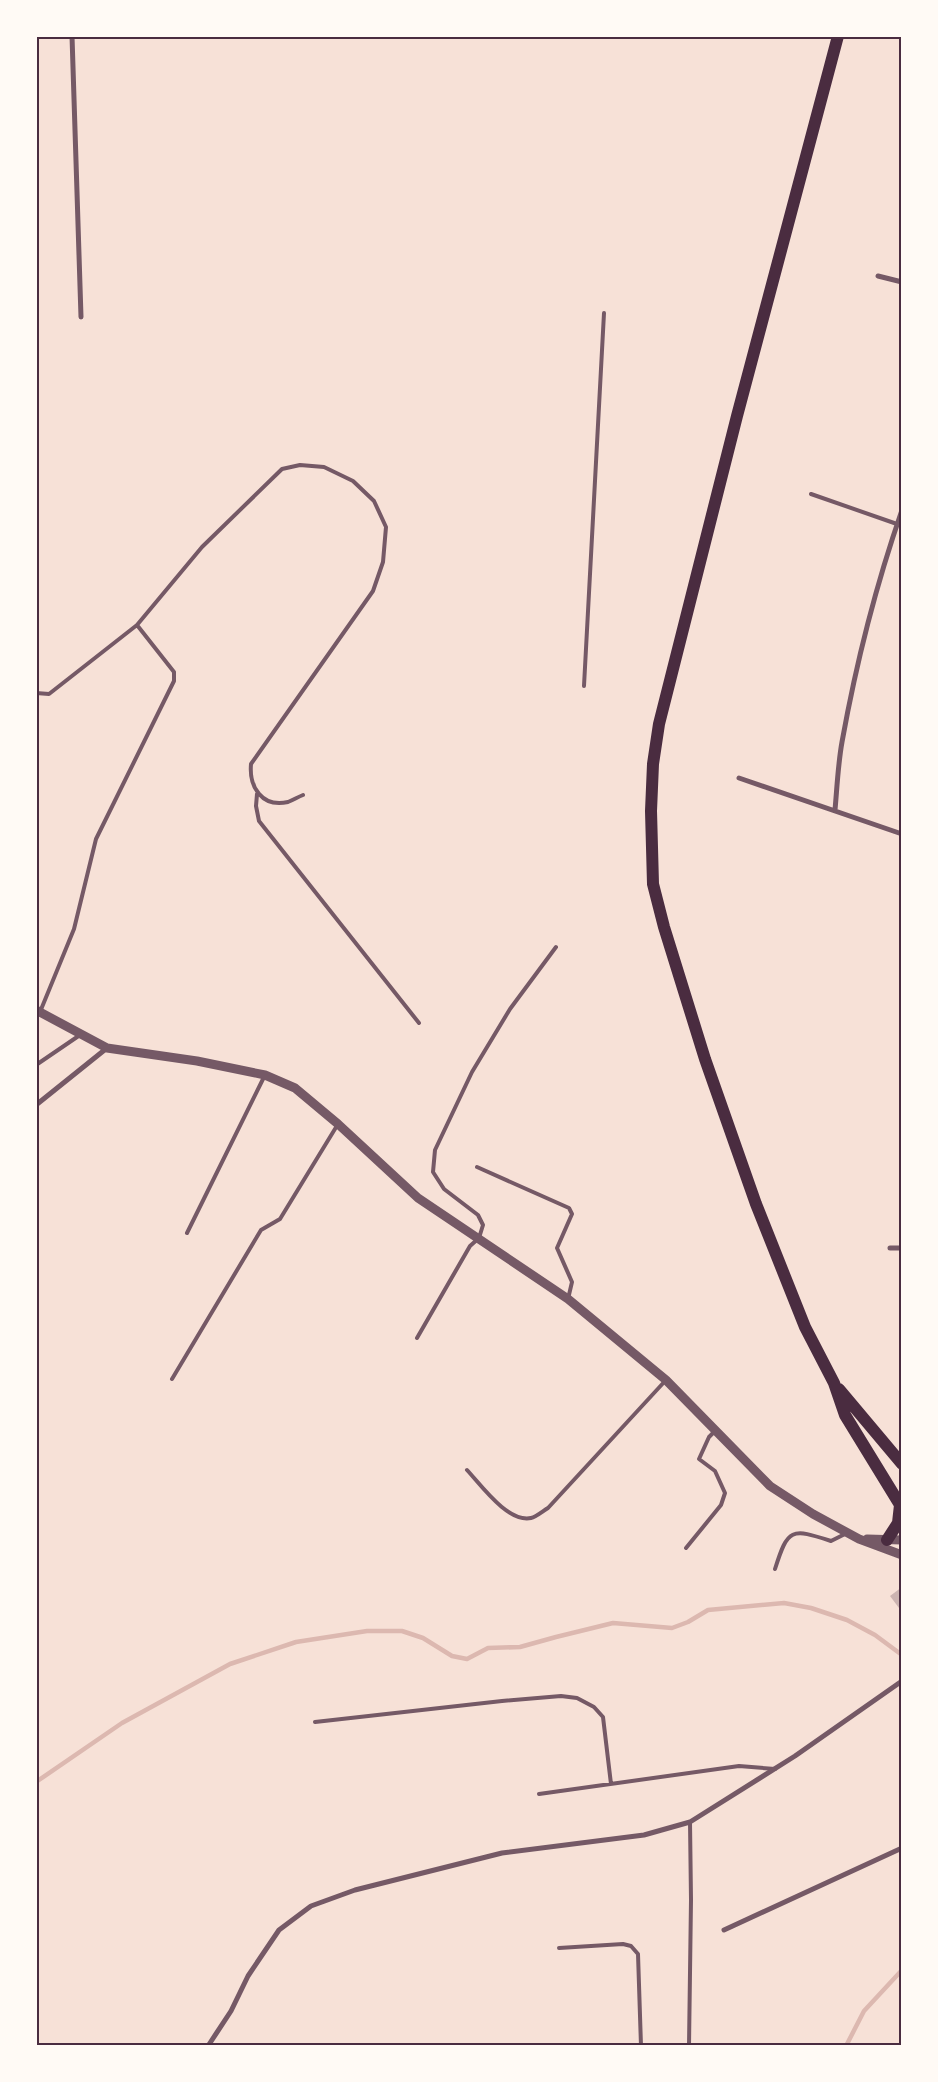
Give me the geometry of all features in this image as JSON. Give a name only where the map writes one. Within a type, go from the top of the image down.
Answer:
[{"type":"main road","points":[[838,36],[737,416],[659,724],[653,764],[651,810],[654,884],[664,927],[705,1059],[804,1327],[834,1383],[845,1415],[901,1506],[898,1523],[887,1540]]},
{"type":"main road","points":[[834,1383],[902,1464]]},
{"type":"street","points":[[72,36],[81,317]]},
{"type":"street","points":[[878,276],[902,282]]},
{"type":"street","points":[[834,810],[842,743],[861,652],[886,555],[902,510]]},
{"type":"street","points":[[739,778],[902,834]]},
{"type":"street","points":[[38,1011],[107,1048],[197,1061],[265,1075],[295,1088],[338,1124],[418,1198],[568,1299],[666,1380],[770,1486],[813,1514],[859,1539],[902,1555]]},
{"type":"street","points":[[36,1105],[107,1048]]},
{"type":"street","points":[[890,1248],[902,1248]]},
{"type":"street","points":[[859,1539],[902,1540]]},
{"type":"street","points":[[208,2046],[231,2011],[248,1976],[279,1930],[311,1906],[355,1890],[502,1853],[644,1835],[690,1822],[775,1769],[902,1681]]},
{"type":"street","points":[[724,1930],[902,1848]]},
{"type":"lane","points":[[584,686],[604,313]]},
{"type":"lane","points":[[36,693],[50,694],[137,625],[202,547],[282,469],[300,465],[324,467],[353,481],[374,501],[386,527],[383,562],[373,591],[251,764],[250,778],[258,794],[256,806],[258,821],[419,1023]]},
{"type":"lane","points":[[811,494],[897,524]]},
{"type":"lane","points":[[38,1011],[74,929],[96,838],[174,681],[174,672],[137,625]]},
{"type":"lane","points":[[258,794],[275,802],[288,802],[303,795]]},
{"type":"lane","points":[[417,1338],[470,1246],[479,1238],[483,1225],[478,1215],[444,1189],[434,1172],[434,1150],[482,1056],[510,1009],[556,947]]},
{"type":"lane","points":[[36,1065],[81,1034]]},
{"type":"lane","points":[[187,1233],[265,1075]]},
{"type":"lane","points":[[172,1378],[261,1230],[280,1219],[338,1124]]},
{"type":"lane","points":[[477,1167],[569,1208],[572,1214],[557,1248],[572,1282],[568,1299]]},
{"type":"lane","points":[[467,1470],[506,1511],[518,1517],[531,1518],[548,1508],[666,1380]]},
{"type":"lane","points":[[686,1548],[721,1505],[725,1493],[715,1471],[699,1459],[709,1437],[716,1430]]},
{"type":"lane","points":[[775,1569],[782,1547],[793,1534],[804,1532],[831,1541],[848,1533]]},
{"type":"lane","points":[[315,1722],[502,1701],[561,1696],[577,1698],[594,1707],[603,1717],[612,1784]]},
{"type":"lane","points":[[539,1794],[739,1766],[775,1769]]},
{"type":"lane","points":[[689,2046],[690,1822]]},
{"type":"lane","points":[[559,1948],[624,1944],[631,1946],[638,1954],[641,2046]]},
{"type":"building","points":[[902,1587],[902,1612],[890,1596]]},
{"type":"waterway","points":[[36,1782],[122,1723],[230,1664],[296,1642],[367,1631],[402,1631],[423,1638],[452,1656],[467,1659],[488,1648],[520,1647],[613,1623],[672,1628],[688,1622],[708,1610],[784,1603],[811,1608],[847,1620],[875,1635],[902,1655]]},
{"type":"waterway","points":[[846,2046],[864,2011],[902,1970]]}]
